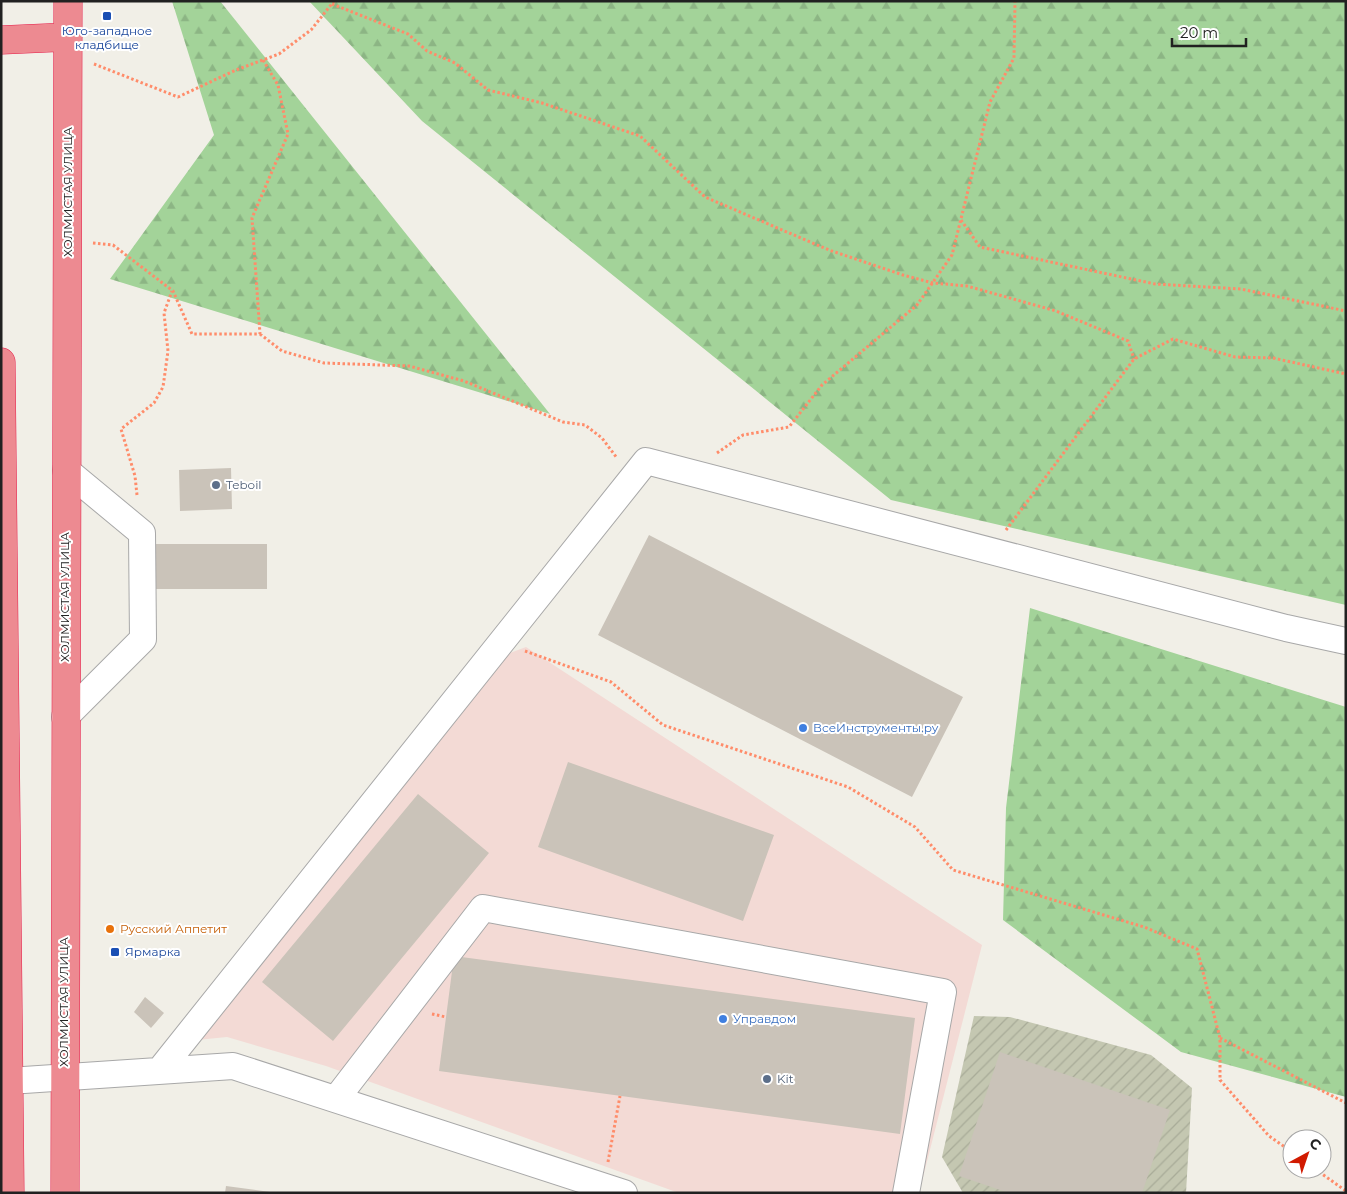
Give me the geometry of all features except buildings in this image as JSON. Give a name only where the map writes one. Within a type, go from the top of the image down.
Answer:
[{"type":"highway","name":"ХОЛМИСТАЯ УЛИЦА","points":[[64,1193],[68,1]]},
{"type":"highway","points":[[1,40],[68,46]]},
{"type":"highway","points":[[1,362],[4,947],[9,1081],[10,1193]]},
{"type":"lane","points":[[160,1070],[646,460],[1286,628],[1346,641]]},
{"type":"lane","points":[[65,717],[142,639],[142,533],[66,470]]},
{"type":"lane","points":[[336,1099],[484,908],[943,992],[906,1193]]},
{"type":"lane","points":[[9,1081],[233,1066],[614,1189]]},
{"type":"path","points":[[684,470],[720,452],[743,435],[789,427],[822,385],[917,305],[933,283],[952,255],[990,102],[1014,58],[1015,1]]},
{"type":"path","points":[[68,46],[178,97],[279,54],[311,30],[333,3],[408,34],[427,51],[455,63],[488,90],[542,103],[640,136],[705,197],[829,250],[903,275],[933,283],[966,286],[1056,311],[1128,341],[1134,359]]},
{"type":"path","points":[[260,334],[252,218],[288,134],[278,85],[263,60]]},
{"type":"path","points":[[961,220],[980,247],[1155,284],[1241,289],[1346,311]]},
{"type":"path","points":[[67,239],[113,245],[173,291],[192,334],[260,334],[282,352],[324,363],[409,366],[464,381],[563,422],[584,425],[602,438],[617,459],[646,460]]},
{"type":"path","points":[[142,533],[135,476],[121,429],[154,403],[163,387],[168,351],[164,313],[173,291]]},
{"type":"path","points":[[990,551],[1134,359],[1173,339],[1234,357],[1273,358],[1346,374]]},
{"type":"path","points":[[501,642],[611,682],[663,725],[848,787],[915,827],[953,870],[1144,927],[1197,949],[1220,1038],[1220,1080],[1269,1136],[1282,1145]]},
{"type":"path","points":[[1220,1038],[1346,1103]]},
{"type":"path","points":[[614,1189],[620,1096]]},
{"type":"path","points":[[1329,1179],[1346,1191]]},
{"type":"shaded area","points":[[526,647],[982,945],[919,1193],[679,1193],[326,1066],[227,1037],[197,1040],[507,654]]},
{"type":"shaded area","points":[[974,1016],[1010,1017],[1151,1055],[1192,1088],[1186,1193],[963,1193],[942,1157]]},
{"type":"green space","points":[[172,1],[220,1],[550,414],[110,279],[214,135]]},
{"type":"green space","points":[[309,1],[1346,1],[1346,605],[891,500],[422,121]]},
{"type":"green space","points":[[1030,608],[1346,707],[1346,1097],[1181,1052],[1003,920],[1006,808]]},
{"type":"place","name":"Юго-западное кладбище","points":[[107,16]]},
{"type":"place","name":"Teboil","points":[[216,485]]},
{"type":"place","name":"ВсеИнструменты.ру","points":[[803,728]]},
{"type":"place","name":"Русский Аппетит","points":[[110,929]]},
{"type":"place","name":"Ярмарка","points":[[115,952]]},
{"type":"place","name":"Управдом","points":[[723,1019]]},
{"type":"place","name":"Kit","points":[[767,1079]]}]
